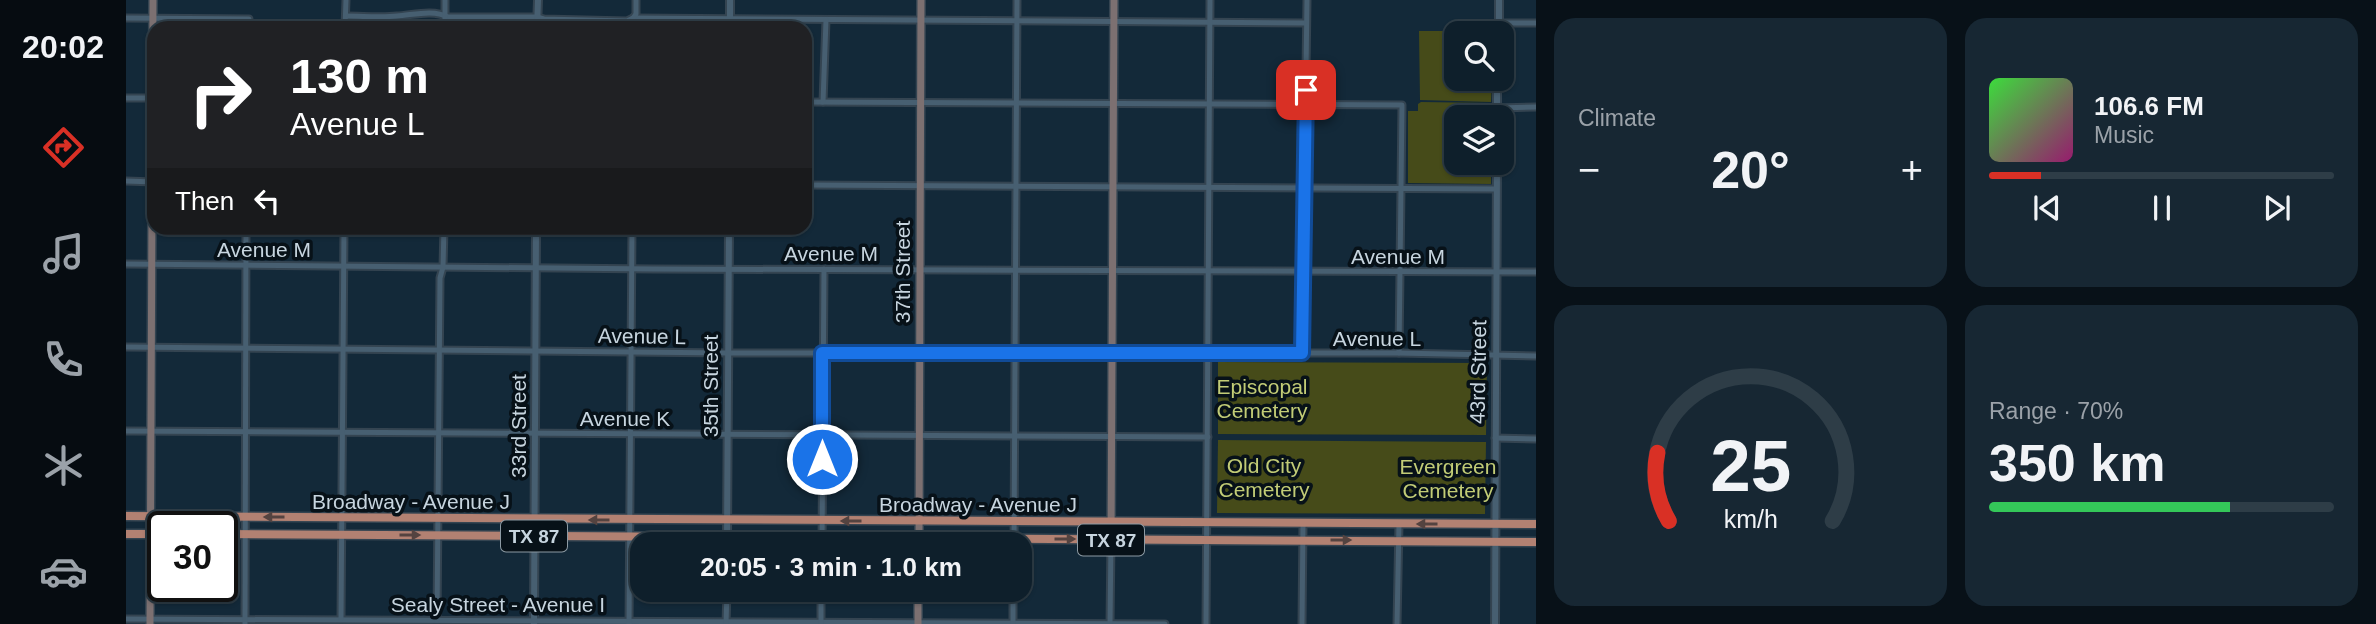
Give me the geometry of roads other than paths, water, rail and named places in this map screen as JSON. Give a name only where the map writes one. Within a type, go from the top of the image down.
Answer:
[{"type":"main road","points":[[153,0],[153,19]]},
{"type":"main road","name":"37th Street","points":[[919,532],[921,0]]},
{"type":"main road","points":[[1111,540],[1114,0]]},
{"type":"main road","points":[[150,511],[152,235]]},
{"type":"main road","name":"Broadway - Avenue J","points":[[126,516],[147,516]]},
{"type":"main road","name":"Broadway - Avenue J","points":[[238,517],[1536,524]]},
{"type":"main road","points":[[126,534],[147,534]]},
{"type":"main road","name":"Broadway - Avenue J","points":[[238,534],[630,537]]},
{"type":"main road","name":"Broadway - Avenue J","points":[[1032,542],[1536,542]]},
{"type":"main road","points":[[150,602],[150,622]]},
{"type":"main road","points":[[918,602],[918,623]]},
{"type":"street","points":[[346,0],[346,21]]},
{"type":"street","points":[[445,0],[445,21]]},
{"type":"street","points":[[537,0],[537,21]]},
{"type":"street","points":[[632,21],[636,14],[636,0]]},
{"type":"street","points":[[730,0],[730,19]]},
{"type":"street","points":[[1014,532],[1017,0]]},
{"type":"street","points":[[1206,624],[1210,0]]},
{"type":"street","points":[[1302,353],[1307,0]]},
{"type":"street","points":[[1499,0],[1499,21]]},
{"type":"street","points":[[346,16],[398,16],[411,13],[448,17],[627,21],[633,18],[1306,23]]},
{"type":"street","points":[[126,18],[249,19]]},
{"type":"street","points":[[823,102],[826,20]]},
{"type":"street","points":[[1514,23],[1536,23]]},
{"type":"street","points":[[126,98],[147,98]]},
{"type":"street","points":[[812,102],[1402,106],[1399,353]]},
{"type":"street","points":[[1514,108],[1536,107]]},
{"type":"street","name":"43rd Street","points":[[1495,624],[1497,175]]},
{"type":"street","points":[[126,181],[147,182]]},
{"type":"street","points":[[812,185],[1496,189]]},
{"type":"street","points":[[245,621],[246,235]]},
{"type":"street","points":[[341,619],[344,235]]},
{"type":"street","points":[[437,620],[440,278],[444,235]]},
{"type":"street","name":"33rd Street","points":[[534,622],[536,235]]},
{"type":"street","points":[[630,532],[632,235]]},
{"type":"street","name":"35th Street","points":[[727,532],[729,235]]},
{"type":"street","name":"Avenue M","points":[[126,264],[632,269],[1536,272]]},
{"type":"street","points":[[822,532],[824,269]]},
{"type":"street","name":"Avenue L","points":[[126,347],[728,353],[1399,353],[1536,356]]},
{"type":"street","name":"Avenue K","points":[[126,431],[1208,437]]},
{"type":"street","points":[[1495,438],[1536,439]]},
{"type":"street","points":[[1302,624],[1303,524]]},
{"type":"street","points":[[1397,624],[1399,524]]},
{"type":"street","points":[[629,622],[630,537]]},
{"type":"street","points":[[1110,624],[1111,540]]},
{"type":"street","points":[[726,602],[726,623]]},
{"type":"street","points":[[821,602],[821,623]]},
{"type":"street","points":[[1013,602],[1013,624]]},
{"type":"street","name":"Sealy Street - Avenue I","points":[[126,619],[150,622],[341,619],[1165,624]]},
{"type":"park label","name":"Episcopal Cemetery","points":[[1262,398]]},
{"type":"park label","name":"Old City Cemetery","points":[[1264,477]]},
{"type":"park label","name":"Evergreen Cemetery","points":[[1448,478]]}]
